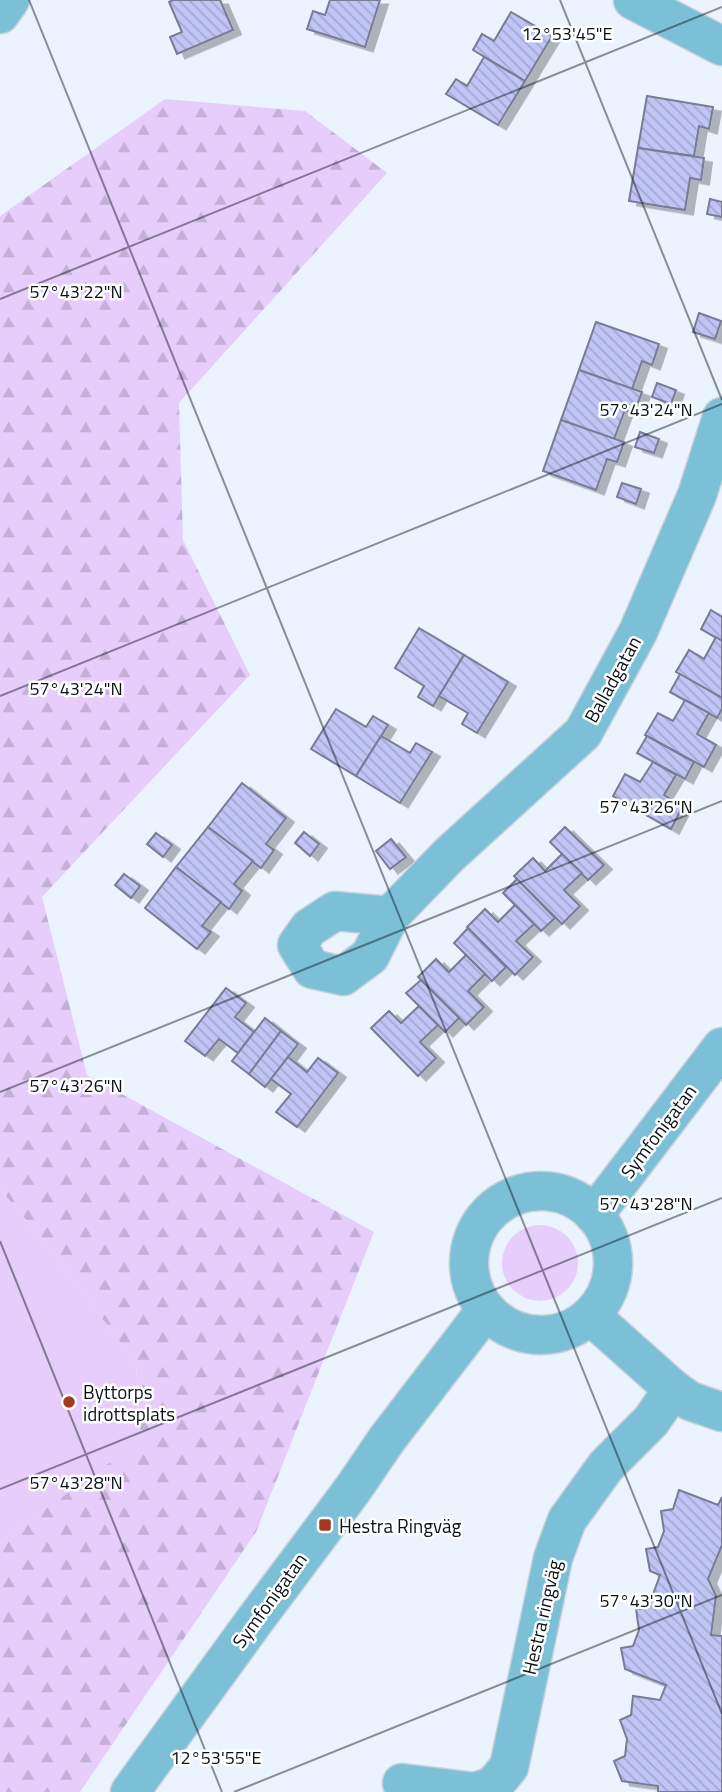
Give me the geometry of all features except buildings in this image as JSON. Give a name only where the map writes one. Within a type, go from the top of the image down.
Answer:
[{"type":"street","points":[[0,13],[10,0]]},
{"type":"street","points":[[633,0],[722,46]]},
{"type":"street","name":"Balladgatan","points":[[390,916],[449,855],[583,733],[638,632],[697,495],[722,417]]},
{"type":"street","name":"Symfonigatan","points":[[594,1215],[722,1047]]},
{"type":"street","points":[[548,1192],[573,1199],[594,1215],[606,1233],[613,1266],[609,1287],[590,1316],[569,1329],[544,1335],[506,1326],[486,1310],[474,1287],[469,1262],[475,1236],[481,1224],[499,1206],[522,1194],[548,1192]]},
{"type":"street","name":"Symfonigatan","points":[[130,1792],[387,1439],[486,1310]]},
{"type":"street","points":[[590,1316],[673,1389],[690,1401],[722,1412]]},
{"type":"street","name":"Hestra ringväg","points":[[402,1783],[475,1792],[493,1786],[509,1767],[553,1558],[567,1520],[606,1466],[651,1421],[673,1389]]},
{"type":"green space","points":[[165,99],[305,111],[387,173],[179,403],[183,540],[250,675],[42,897],[87,1075],[374,1232],[256,1532],[80,1792],[0,1792],[0,1542],[141,1440],[136,1363],[39,1235],[0,1189],[0,216]]},
{"type":"green space","name":"Byttorps idrottsplats","points":[[0,1189],[39,1235],[136,1363],[141,1441],[0,1542]]},
{"type":"green space","points":[[540,1225],[554,1228],[567,1236],[575,1249],[578,1263],[575,1277],[567,1290],[554,1298],[540,1301],[526,1298],[513,1290],[505,1277],[502,1263],[505,1249],[513,1236],[526,1228]]},
{"type":"place","name":"Byttorps idrottsplats","points":[[69,1402]]},
{"type":"place","name":"Hestra Ringväg","points":[[325,1525]]}]
